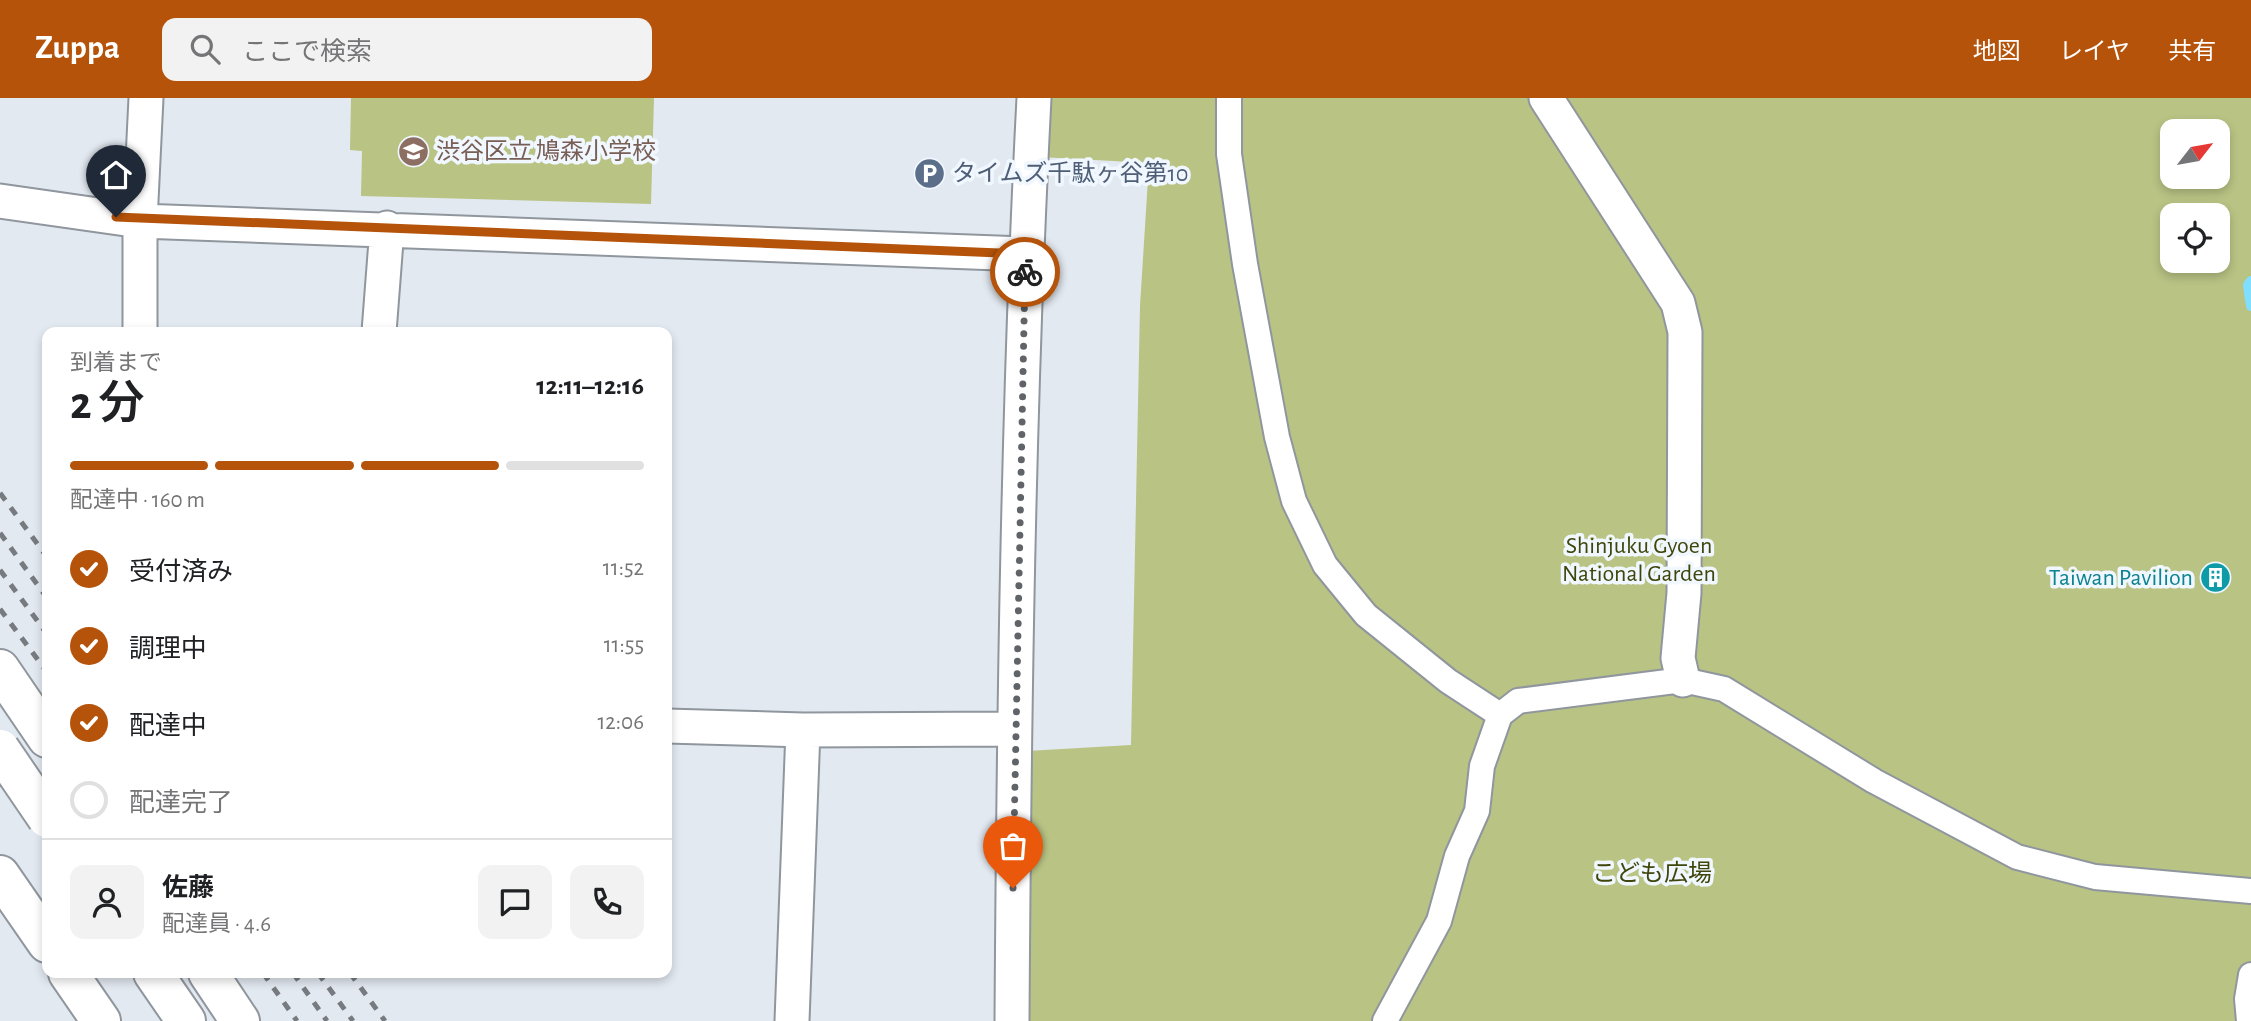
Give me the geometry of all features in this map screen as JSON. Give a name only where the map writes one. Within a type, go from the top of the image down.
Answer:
[{"type":"main road","points":[[0,669],[42,731]]},
{"type":"main road","points":[[0,749],[42,811]]},
{"type":"main road","points":[[0,875],[42,936]]},
{"type":"main road","points":[[71,978],[101,1021]]},
{"type":"main road","points":[[156,978],[186,1021]]},
{"type":"main road","points":[[211,978],[240,1021]]},
{"type":"street","points":[[139,327],[140,221],[146,98]]},
{"type":"street","points":[[1012,1021],[1014,729],[1026,254],[1034,98]]},
{"type":"street","points":[[1228,98],[1229,154],[1245,264],[1277,437],[1294,501],[1325,565],[1366,615],[1448,681],[1500,715]]},
{"type":"street","points":[[1546,98],[1678,303],[1685,331],[1684,593],[1678,658],[1683,680]]},
{"type":"street","points":[[0,201],[140,221],[387,228],[1026,254]]},
{"type":"street","points":[[379,327],[387,228]]},
{"type":"street","points":[[1385,1021],[1439,921],[1457,856],[1477,810],[1482,766],[1500,715],[1518,701],[1683,680],[1724,689],[1874,781],[2017,857],[2095,877],[2172,886],[2239,889],[2251,905]]},
{"type":"street","points":[[672,726],[803,730],[1014,729]]},
{"type":"street","points":[[792,1021],[803,730]]},
{"type":"street","points":[[2249,1021],[2247,999],[2251,975]]},
{"type":"green space","points":[[351,98],[654,98],[651,204],[361,196],[362,151],[350,150]]},
{"type":"green space","name":"Shinjuku Gyoen National Garden","points":[[1044,98],[2251,98],[2251,1021],[1026,1021],[1027,751],[1131,745],[1140,306],[1149,163],[1040,157]]},
{"type":"waterway","points":[[2251,281],[2248,285],[2251,306]]},
{"type":"tunnel","points":[[0,781],[42,752]]},
{"type":"railway","points":[[0,493],[42,550]]},
{"type":"railway","points":[[0,533],[42,591]]},
{"type":"railway","points":[[0,570],[42,627]]},
{"type":"railway","points":[[0,609],[42,665]]},
{"type":"railway","points":[[267,978],[297,1021]]},
{"type":"railway","points":[[297,978],[327,1021]]},
{"type":"railway","points":[[322,978],[353,1021]]},
{"type":"railway","points":[[354,978],[385,1021]]},
{"type":"way so far","points":[[1013,888],[1025,272]]},
{"type":"place","name":"渋谷区立 鳩森小学校","points":[[413,152]]},
{"type":"place","name":"タイムズ千駄ヶ谷第10","points":[[929,174]]},
{"type":"place","name":"Taiwan Pavilion","points":[[2216,578]]},
{"type":"route","points":[[116,217],[140,221],[387,228],[1026,254],[1025,272]]},
{"type":"park label","name":"こども広場","points":[[1652,874]]}]
